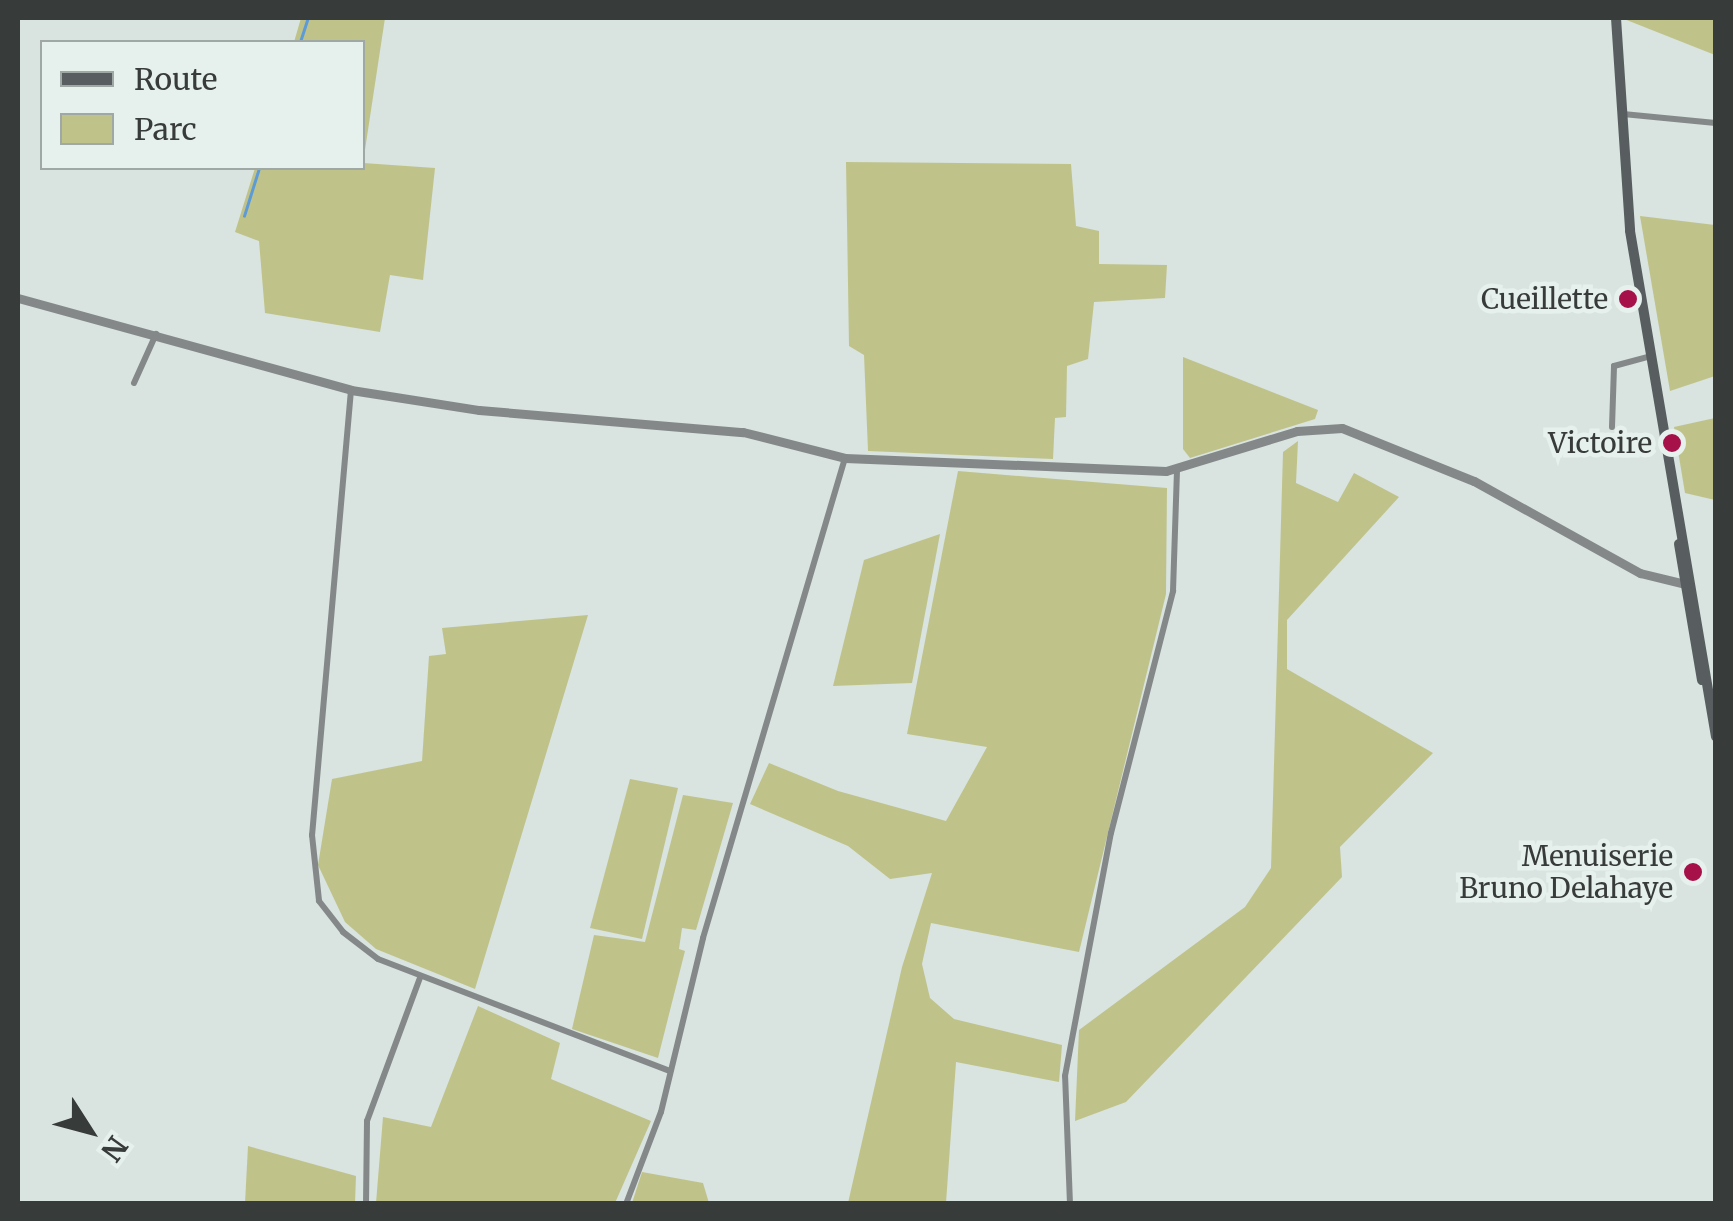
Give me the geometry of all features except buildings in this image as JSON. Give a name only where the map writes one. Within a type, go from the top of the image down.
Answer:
[{"type":"main road","points":[[1616,18],[1620,114],[1651,356],[1695,619],[1706,657],[1715,731]]},
{"type":"street","points":[[1620,114],[1716,123]]},
{"type":"street","points":[[18,298],[156,332],[351,390],[479,410],[743,432],[845,458],[1177,470],[1297,432],[1342,428],[1474,481],[1640,574],[1688,578]]},
{"type":"street","points":[[134,383],[156,332]]},
{"type":"street","points":[[1612,427],[1614,366],[1651,356]]},
{"type":"street","points":[[351,390],[312,873],[323,908],[351,940],[420,978],[670,1071]]},
{"type":"street","points":[[626,1204],[670,1071],[845,458]]},
{"type":"street","points":[[1070,1204],[1064,1076],[1111,833],[1173,591],[1177,470]]},
{"type":"street","points":[[366,1204],[367,1121],[420,978]]},
{"type":"green space","points":[[301,18],[385,18],[365,150],[365,40],[295,40]]},
{"type":"green space","points":[[1715,18],[1715,55],[1624,19]]},
{"type":"green space","points":[[846,162],[1071,164],[1076,226],[1099,231],[1099,264],[1167,265],[1165,298],[1094,302],[1088,359],[1067,366],[1066,417],[1055,418],[1053,459],[868,451],[864,355],[849,346]]},
{"type":"green space","points":[[365,163],[435,168],[423,280],[390,275],[380,332],[265,313],[259,241],[235,232],[254,170],[365,170]]},
{"type":"green space","points":[[1640,216],[1715,225],[1715,376],[1670,391]]},
{"type":"green space","points":[[1183,357],[1318,410],[1315,419],[1190,458],[1183,449]]},
{"type":"green space","points":[[1716,418],[1715,500],[1685,493],[1674,427]]},
{"type":"green space","points":[[1298,441],[1296,483],[1338,502],[1354,473],[1399,497],[1287,620],[1287,669],[1433,753],[1340,847],[1342,877],[1126,1102],[1075,1121],[1079,1030],[1245,907],[1271,868],[1283,452]]},
{"type":"green space","points":[[958,471],[1167,488],[1166,594],[1079,952],[931,923],[922,964],[930,998],[954,1019],[1062,1045],[1059,1082],[956,1062],[946,1203],[848,1203],[902,967],[932,873],[890,879],[848,846],[750,804],[769,763],[838,791],[946,821],[987,747],[907,734]]},
{"type":"green space","points":[[940,534],[912,683],[833,686],[864,560]]},
{"type":"green space","points":[[588,615],[475,989],[376,949],[345,922],[318,865],[332,779],[422,761],[429,656],[446,654],[442,628]]},
{"type":"green space","points":[[630,779],[678,788],[642,939],[590,928]]},
{"type":"green space","points":[[683,795],[733,803],[696,930],[682,928],[679,949],[685,951],[658,1058],[572,1029],[594,935],[645,942]]},
{"type":"green space","points":[[478,1006],[560,1043],[551,1079],[651,1121],[615,1203],[376,1203],[383,1117],[431,1127]]},
{"type":"green space","points":[[248,1146],[356,1176],[355,1203],[245,1203]]},
{"type":"green space","points":[[642,1172],[703,1183],[709,1203],[632,1203]]},
{"type":"waterway","points":[[301,40],[308,18]]},
{"type":"waterway","points":[[244,216],[258,170]]},
{"type":"place","name":"Cueillette","points":[[1628,299]]},
{"type":"place","name":"Victoire","points":[[1672,443]]},
{"type":"place","name":"Menuiserie Bruno Delahaye","points":[[1693,872]]}]
